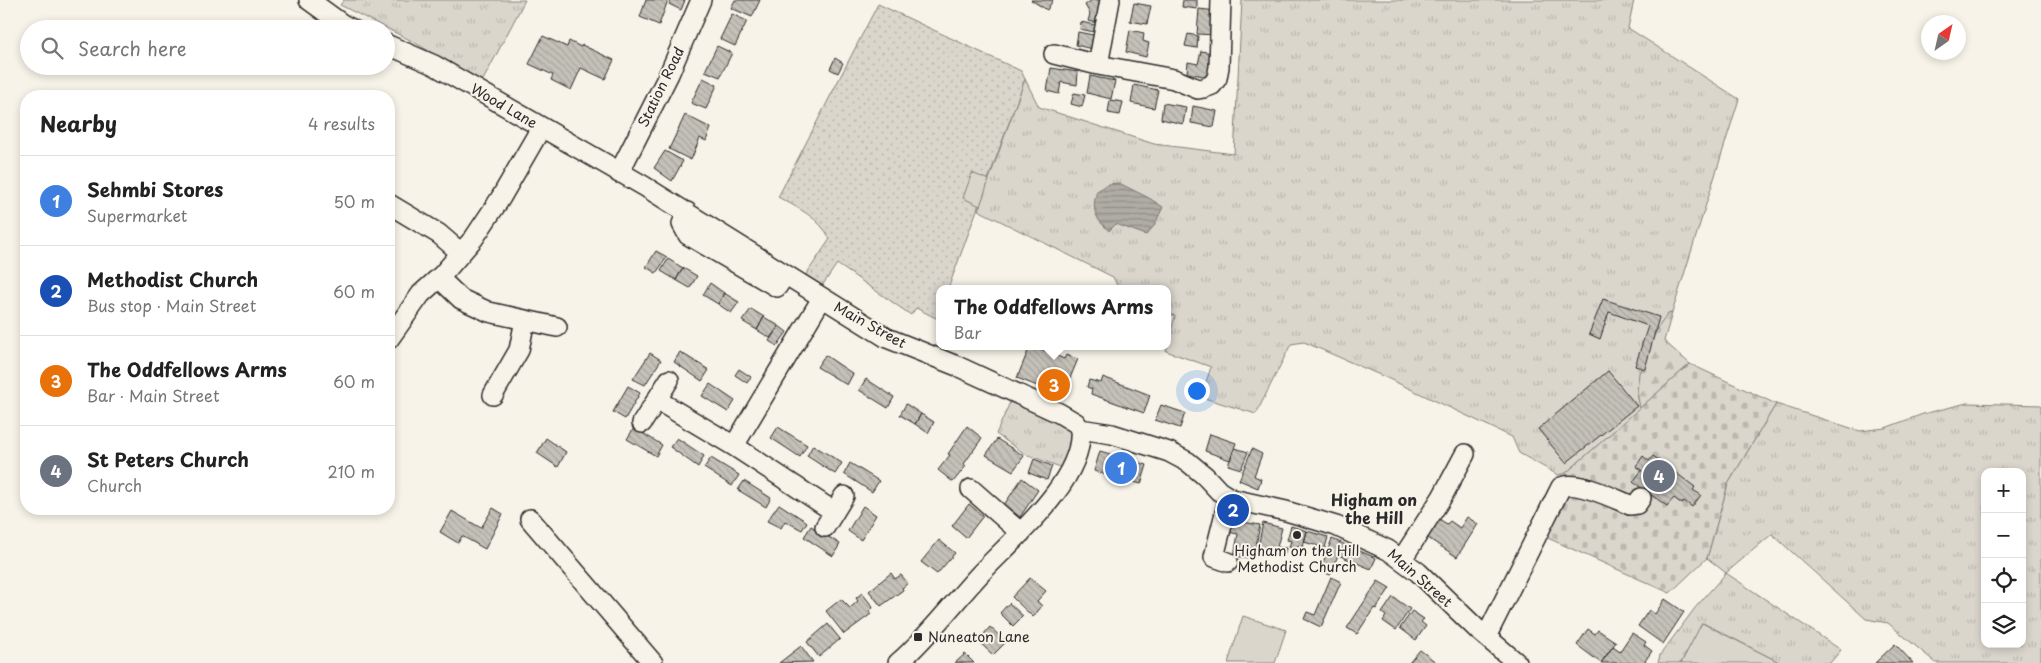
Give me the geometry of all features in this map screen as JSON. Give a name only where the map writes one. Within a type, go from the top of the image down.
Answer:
[{"type":"street","points":[[1098,65],[1110,0]]},
{"type":"street","points":[[1054,54],[1174,80],[1198,89],[1212,85],[1217,78],[1219,67],[1221,0]]},
{"type":"street","name":"Station Road","points":[[618,173],[669,74],[699,1]]},
{"type":"street","points":[[321,4],[338,20]]},
{"type":"street","name":"Wood Lane","points":[[395,48],[434,65],[618,173]]},
{"type":"street","points":[[395,331],[421,294],[439,278],[461,253],[500,199],[541,128]]},
{"type":"street","name":"Main Street","points":[[618,173],[687,212],[887,338],[958,366],[1038,403],[1069,418],[1080,429],[1112,434],[1169,452],[1188,462],[1229,497],[1336,526],[1376,543],[1402,559],[1486,637],[1517,663]]},
{"type":"street","points":[[395,208],[439,234],[461,253]]},
{"type":"street","points":[[439,278],[461,299],[489,312],[557,327]]},
{"type":"street","points":[[734,446],[822,298]]},
{"type":"street","points":[[493,395],[519,350],[525,320]]},
{"type":"street","points":[[642,423],[669,380]]},
{"type":"street","points":[[657,400],[734,446],[834,511]]},
{"type":"street","points":[[898,663],[930,633],[980,574],[1044,510],[1067,475],[1079,447],[1080,429]]},
{"type":"street","points":[[1402,559],[1442,497],[1464,454]]},
{"type":"street","points":[[1486,637],[1561,487],[1565,485],[1577,486],[1630,505],[1637,504],[1641,498]]},
{"type":"street","points":[[971,489],[1021,533]]},
{"type":"street","points":[[1228,562],[1214,558],[1229,497]]},
{"type":"street","points":[[530,519],[652,663]]},
{"type":"green space","points":[[344,0],[525,0],[482,82],[395,32],[395,20],[370,20],[340,5]]},
{"type":"green space","points":[[1242,0],[1634,0],[1628,28],[1739,99],[1672,313],[1668,314],[1637,392],[1640,408],[1566,473],[1558,475],[1519,453],[1512,437],[1387,378],[1304,342],[1291,344],[1256,414],[1201,397],[1211,367],[1166,351],[1171,350],[1171,332],[1175,316],[1171,314],[1171,285],[1117,285],[1113,277],[978,210],[1025,79],[1039,107],[1154,144],[1234,154]]},
{"type":"green space","points":[[878,4],[1021,71],[1025,79],[949,285],[936,285],[936,318],[916,308],[911,315],[837,264],[822,286],[805,276],[830,239],[814,219],[778,197]]},
{"type":"green space","points":[[972,173],[989,180],[980,206],[963,198]]},
{"type":"green space","points":[[1672,313],[1664,341],[1690,364],[1640,408],[1637,392],[1639,373],[1657,329],[1668,314]]},
{"type":"green space","points":[[1690,364],[1776,404],[1728,484],[1707,558],[1670,593],[1541,535],[1568,496],[1566,473]]},
{"type":"green space","points":[[1011,400],[1040,412],[1074,433],[1063,468],[1025,454],[996,434]]},
{"type":"green space","points":[[1967,403],[2041,405],[2041,663],[1936,663],[1888,623],[1866,619],[1772,534],[1726,573],[1707,558],[1728,484],[1776,404],[1860,431],[1885,428],[1923,414]]},
{"type":"green space","points":[[1726,573],[1841,650],[1830,663],[1781,663],[1703,623],[1681,663],[1658,663],[1660,655],[1695,608]]},
{"type":"green space","points":[[1243,616],[1286,630],[1275,663],[1228,663]]},
{"type":"green space","points":[[1702,623],[1781,663],[1681,663]]},
{"type":"shaded area","points":[[1119,183],[1163,207],[1154,226],[1146,235],[1116,224],[1109,231],[1097,217],[1094,203],[1097,191],[1109,184]]},
{"type":"building","points":[[646,0],[668,0],[659,25],[640,17]]},
{"type":"building","points":[[671,0],[685,0],[681,10],[669,4]]},
{"type":"building","points":[[735,0],[760,0],[752,17],[731,8]]},
{"type":"building","points":[[1031,0],[1053,0],[1047,10]]},
{"type":"building","points":[[1092,0],[1100,0],[1106,10],[1103,24],[1088,21],[1090,14],[1085,5]]},
{"type":"building","points":[[1183,0],[1197,0],[1197,9],[1182,7]]},
{"type":"building","points":[[1134,3],[1151,6],[1147,24],[1130,21]]},
{"type":"building","points":[[1199,9],[1217,11],[1216,35],[1197,34]]},
{"type":"building","points":[[732,14],[747,21],[735,46],[720,39]]},
{"type":"building","points":[[1081,22],[1095,25],[1094,32],[1080,29]]},
{"type":"building","points":[[1130,30],[1144,33],[1143,41],[1149,43],[1146,57],[1126,52]]},
{"type":"building","points":[[1078,32],[1098,36],[1096,50],[1076,45]]},
{"type":"building","points":[[1188,34],[1198,36],[1197,48],[1185,46]]},
{"type":"building","points":[[543,36],[567,47],[569,41],[581,47],[582,45],[614,60],[605,79],[581,68],[571,90],[551,80],[553,75],[529,64]]},
{"type":"building","points":[[717,46],[732,53],[720,77],[705,71]]},
{"type":"building","points":[[1201,51],[1213,53],[1209,77],[1187,73],[1188,62],[1198,64]]},
{"type":"building","points":[[835,58],[843,63],[838,73],[830,69]]},
{"type":"building","points":[[1051,68],[1078,72],[1077,85],[1061,82],[1059,94],[1047,91]]},
{"type":"building","points":[[1090,76],[1115,81],[1111,99],[1087,93]]},
{"type":"building","points":[[703,78],[717,85],[706,109],[691,103]]},
{"type":"building","points":[[1134,85],[1158,90],[1154,108],[1131,103]]},
{"type":"building","points":[[1074,93],[1085,95],[1082,107],[1071,104]]},
{"type":"building","points":[[1110,100],[1123,102],[1120,115],[1108,113]]},
{"type":"building","points":[[1163,103],[1186,107],[1183,124],[1161,119]]},
{"type":"building","points":[[1193,106],[1217,111],[1214,127],[1191,123]]},
{"type":"building","points":[[685,115],[711,128],[706,141],[700,138],[691,160],[669,149]]},
{"type":"building","points":[[665,151],[683,161],[672,181],[654,168]]},
{"type":"building","points":[[656,251],[667,257],[656,273],[646,267]]},
{"type":"building","points":[[668,259],[683,268],[676,280],[661,271]]},
{"type":"building","points":[[683,268],[697,276],[690,288],[676,280]]},
{"type":"building","points":[[710,283],[724,293],[718,304],[703,295]]},
{"type":"building","points":[[724,293],[739,302],[731,313],[718,304]]},
{"type":"building","points":[[1603,299],[1659,317],[1645,369],[1635,366],[1648,326],[1609,312],[1600,339],[1589,334]]},
{"type":"building","points":[[751,309],[764,317],[757,330],[742,321]]},
{"type":"building","points":[[764,317],[779,326],[770,338],[757,330]]},
{"type":"building","points":[[779,326],[787,332],[777,346],[769,341]]},
{"type":"building","points":[[1028,350],[1043,350],[1064,359],[1066,355],[1078,359],[1068,383],[1046,374],[1040,387],[1017,378]]},
{"type":"building","points":[[680,352],[709,370],[702,381],[674,362]]},
{"type":"building","points":[[650,353],[661,360],[645,385],[633,379]]},
{"type":"building","points":[[825,355],[853,374],[847,385],[817,367]]},
{"type":"building","points":[[739,369],[751,377],[747,383],[735,375]]},
{"type":"building","points":[[1608,371],[1637,406],[1566,463],[1538,429]]},
{"type":"building","points":[[1046,374],[1068,383],[1062,396],[1040,387]]},
{"type":"building","points":[[1103,377],[1150,395],[1144,413],[1091,394],[1092,389],[1087,387],[1089,380],[1101,383]]},
{"type":"building","points":[[866,379],[894,397],[888,408],[859,390]]},
{"type":"building","points":[[710,384],[735,401],[728,412],[702,396]]},
{"type":"building","points":[[628,386],[640,393],[625,419],[613,412]]},
{"type":"building","points":[[906,404],[921,414],[915,424],[900,415]]},
{"type":"building","points":[[1161,405],[1185,413],[1180,428],[1155,420]]},
{"type":"building","points":[[921,414],[934,422],[928,433],[915,424]]},
{"type":"building","points":[[967,426],[982,438],[964,464],[966,466],[953,482],[938,470],[950,455],[948,454]]},
{"type":"building","points":[[778,427],[807,445],[800,457],[771,438]]},
{"type":"building","points":[[634,428],[662,445],[656,456],[627,439]]},
{"type":"building","points":[[1210,434],[1236,443],[1230,460],[1205,451]]},
{"type":"building","points":[[546,438],[566,452],[558,467],[537,453]]},
{"type":"building","points":[[677,438],[704,456],[698,467],[670,447]]},
{"type":"building","points":[[997,439],[1024,456],[1013,471],[986,455]]},
{"type":"building","points":[[813,445],[842,463],[835,474],[807,456]]},
{"type":"building","points":[[1235,448],[1248,452],[1241,469],[1228,465]]},
{"type":"building","points":[[1252,449],[1262,454],[1254,476],[1261,479],[1258,488],[1239,480]]},
{"type":"building","points":[[1100,451],[1147,465],[1141,484],[1094,471]]},
{"type":"building","points":[[1643,456],[1649,461],[1653,456],[1695,487],[1693,490],[1701,495],[1692,507],[1684,501],[1682,504],[1674,498],[1667,506],[1633,482],[1642,470],[1636,466]]},
{"type":"building","points":[[711,458],[739,475],[732,486],[704,468]]},
{"type":"building","points":[[1034,459],[1052,466],[1047,480],[1029,473]]},
{"type":"building","points":[[850,463],[879,481],[872,492],[844,474]]},
{"type":"building","points":[[1022,478],[1038,490],[1020,517],[1004,505]]},
{"type":"building","points":[[744,481],[771,498],[766,507],[738,490]]},
{"type":"building","points":[[779,504],[807,522],[802,530],[785,521],[781,528],[767,521]]},
{"type":"building","points":[[969,504],[983,516],[966,538],[952,526]]},
{"type":"building","points":[[863,506],[876,515],[861,540],[848,531]]},
{"type":"building","points":[[493,508],[503,514],[485,549],[462,536],[458,543],[440,532],[452,511],[481,528]]},
{"type":"building","points":[[1434,516],[1447,524],[1450,521],[1460,528],[1467,517],[1478,524],[1457,557],[1422,534]]},
{"type":"building","points":[[1231,520],[1260,525],[1255,551],[1250,550],[1248,558],[1234,556],[1238,534],[1228,532]]},
{"type":"building","points":[[1263,523],[1282,528],[1277,547],[1286,548],[1285,553],[1258,547]]},
{"type":"building","points":[[811,526],[840,544],[833,556],[804,537]]},
{"type":"building","name":"Higham on the Hill Methodist Church","points":[[1291,526],[1307,531],[1303,547],[1298,545],[1297,549],[1289,547],[1291,541],[1287,540]]},
{"type":"building","points":[[1307,531],[1328,537],[1325,548],[1304,542]]},
{"type":"building","points":[[1332,539],[1376,558],[1371,569],[1338,555],[1330,575],[1320,570]]},
{"type":"building","points":[[939,540],[955,553],[937,574],[921,562]]},
{"type":"building","points":[[891,573],[895,579],[901,575],[908,583],[902,588],[903,590],[881,606],[869,591]]},
{"type":"building","points":[[1331,577],[1341,582],[1321,627],[1304,619],[1307,612],[1315,615]]},
{"type":"building","points":[[1030,578],[1046,591],[1037,601],[1042,606],[1033,617],[1012,597]]},
{"type":"building","points":[[1378,581],[1390,588],[1357,634],[1347,628]]},
{"type":"building","points":[[862,593],[873,607],[869,611],[871,614],[844,634],[826,611],[841,599],[850,608],[858,601],[856,598]]},
{"type":"building","points":[[1393,597],[1410,609],[1396,630],[1383,621],[1386,616],[1382,613]]},
{"type":"building","points":[[1665,599],[1684,612],[1663,644],[1638,626],[1649,610],[1655,614]]},
{"type":"building","points":[[1009,603],[1023,616],[1013,626],[1000,613]]},
{"type":"building","points":[[1412,611],[1424,619],[1421,622],[1426,626],[1416,640],[1400,628]]},
{"type":"building","points":[[828,624],[840,639],[819,657],[807,642]]},
{"type":"building","points":[[990,627],[1006,642],[993,655],[978,641]]},
{"type":"building","points":[[1588,629],[1595,634],[1598,630],[1616,642],[1601,663],[1577,645]]},
{"type":"building","points":[[1632,633],[1646,642],[1644,645],[1652,651],[1645,661],[1648,663],[1601,663],[1613,646],[1620,651]]},
{"type":"building","points":[[1895,644],[1913,663],[1875,663]]},
{"type":"building","points":[[801,646],[813,662],[779,663]]},
{"type":"building","points":[[1420,650],[1437,663],[1409,663]]},
{"type":"building","points":[[965,654],[974,663],[955,663]]},
{"type":"place","name":"The Oddfellows Arms","points":[[1054,385]]},
{"type":"place","name":"Sehmbi Stores","points":[[1121,468]]},
{"type":"place","name":"St Peters Church","points":[[1659,476]]},
{"type":"place","name":"Methodist Church","points":[[1233,510]]},
{"type":"place","name":"Higham on the Hill Methodist Church","points":[[1297,535]]},
{"type":"place","name":"Nuneaton Lane","points":[[918,637]]},
{"type":"district","name":"Higham on the Hill","points":[[1374,509]]}]
